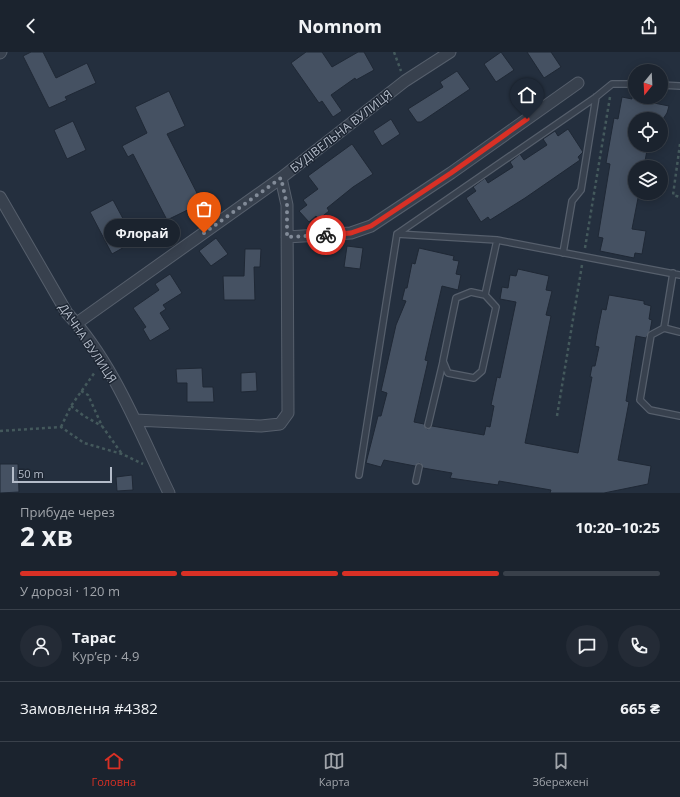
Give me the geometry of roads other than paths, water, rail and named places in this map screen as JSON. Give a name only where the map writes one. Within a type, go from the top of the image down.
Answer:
[{"type":"street","name":"БУДІВЕЛЬНА ВУЛИЦЯ","points":[[77,324],[281,178],[405,81],[450,52]]},
{"type":"street","points":[[287,237],[351,233],[371,226],[451,173],[578,83]]},
{"type":"street","points":[[135,420],[261,426],[280,424],[288,412],[287,205],[281,178]]},
{"type":"street","name":"ДАЧНА ВУЛИЦЯ","points":[[0,197],[67,313],[77,324],[102,362],[135,420],[169,493]]},
{"type":"lane","points":[[360,476],[397,234],[596,97],[612,84],[628,84]]},
{"type":"lane","points":[[668,85],[680,86]]},
{"type":"lane","points":[[563,252],[572,201],[582,190],[596,97]]},
{"type":"lane","points":[[397,234],[497,240],[680,275]]},
{"type":"lane","points":[[485,295],[497,240]]},
{"type":"lane","points":[[664,328],[673,273]]},
{"type":"lane","points":[[428,425],[456,298],[471,292],[485,295],[496,306],[482,371],[474,378],[448,373],[443,361]]},
{"type":"lane","points":[[680,332],[664,328],[651,335],[640,400],[650,410],[680,416]]},
{"type":"lane","points":[[416,481],[419,467]]},
{"type":"place","name":"Флорай","points":[[204,233]]}]
